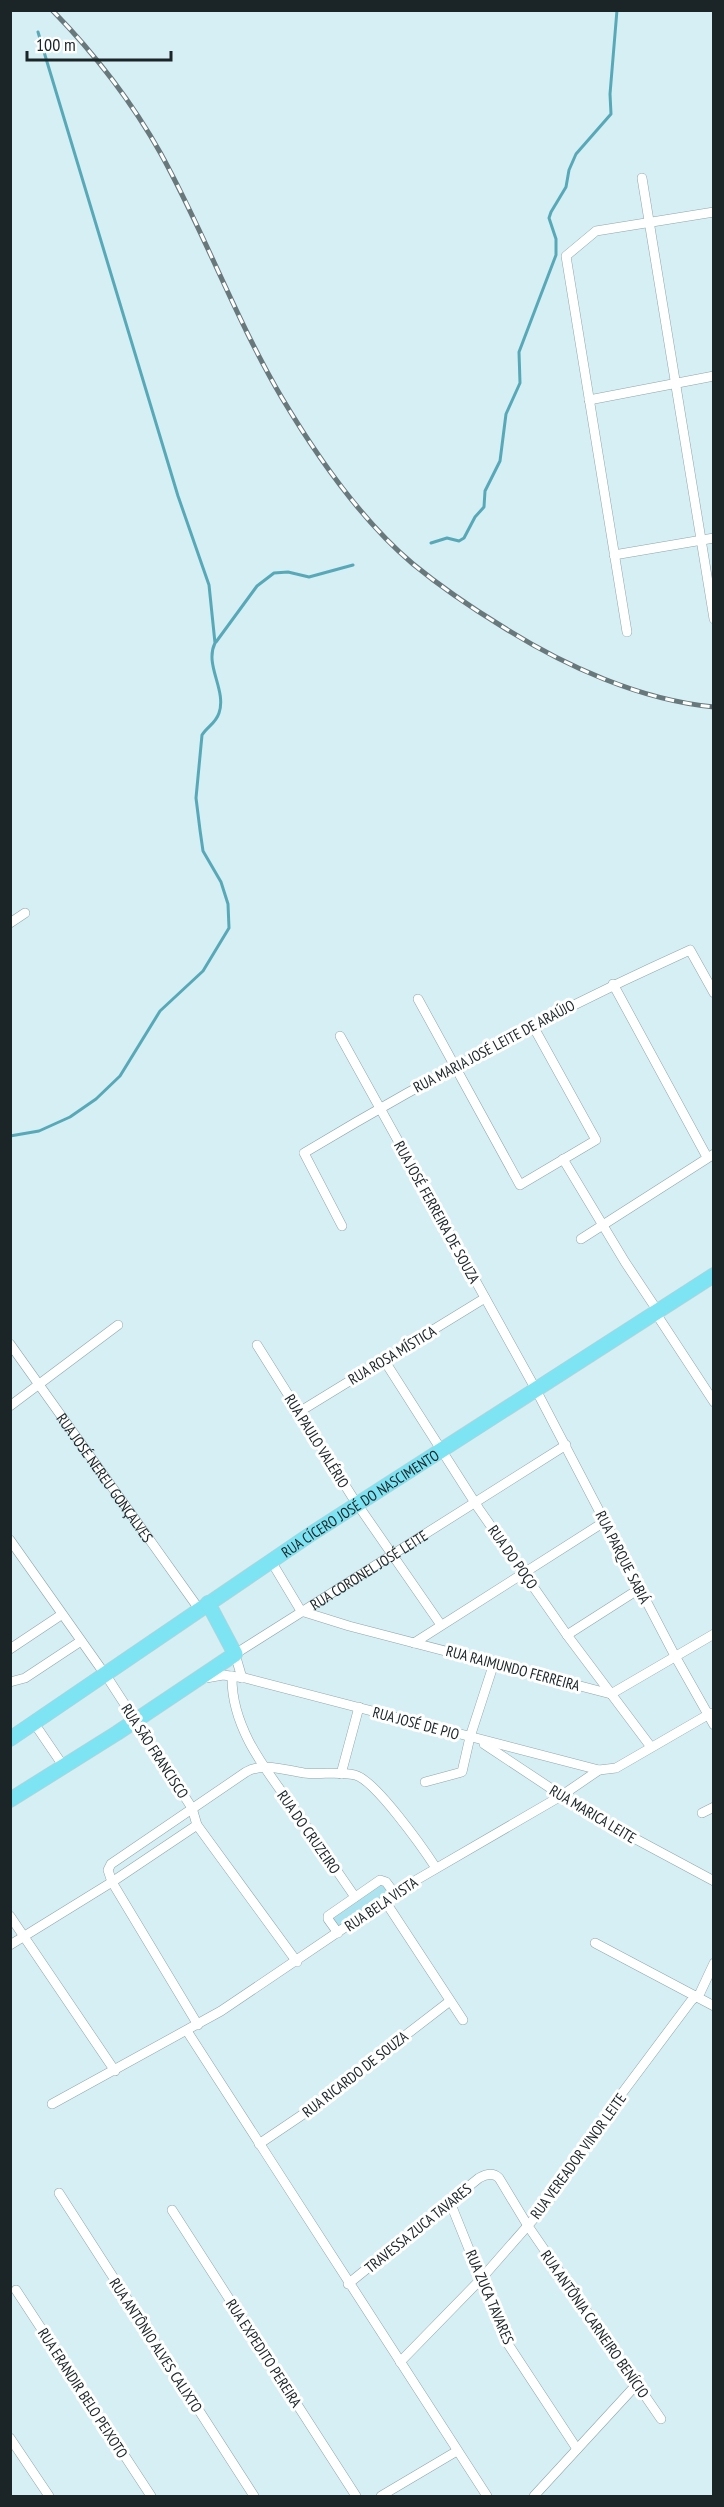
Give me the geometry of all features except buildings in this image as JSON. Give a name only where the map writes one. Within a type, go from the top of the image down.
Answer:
[{"type":"main road","name":"RUA CÍCERO JOSÉ DO NASCIMENTO","points":[[10,1739],[271,1560],[535,1388],[714,1275]]},
{"type":"main road","name":"RUA JOSÉ NEREU GONÇALVES","points":[[204,1606],[235,1654]]},
{"type":"main road","name":"RUA CORONEL JOSÉ LEITE","points":[[10,1800],[235,1654]]},
{"type":"street","points":[[642,178],[714,619]]},
{"type":"street","points":[[627,632],[566,256],[596,231],[714,212]]},
{"type":"street","points":[[589,400],[714,376]]},
{"type":"street","points":[[614,555],[714,538]]},
{"type":"street","points":[[10,923],[25,913]]},
{"type":"street","name":"RUA MARIA JOSÉ LEITE DE ARAÚJO","points":[[342,1226],[304,1153],[455,1066],[613,984],[690,950],[714,993]]},
{"type":"street","points":[[581,1239],[710,1155],[613,984]]},
{"type":"street","points":[[418,999],[519,1185],[596,1140],[533,1026]]},
{"type":"street","name":"RUA JOSÉ FERREIRA DE SOUZA","points":[[340,1036],[535,1388]]},
{"type":"street","points":[[563,1159],[714,1402]]},
{"type":"street","name":"RUA ROSA MÍSTICA","points":[[299,1412],[485,1298]]},
{"type":"street","points":[[10,1406],[118,1325]]},
{"type":"street","name":"RUA JOSÉ NEREU GONÇALVES","points":[[10,1344],[204,1606]]},
{"type":"street","name":"RUA PAULO VALÉRIO","points":[[257,1344],[357,1504],[441,1625]]},
{"type":"street","name":"RUA DO POÇO","points":[[384,1360],[475,1502],[567,1635],[651,1747]]},
{"type":"street","name":"RUA PARQUE SABIÁ","points":[[535,1388],[675,1656],[711,1713],[714,1725]]},
{"type":"street","name":"RUA CORONEL JOSÉ LEITE","points":[[235,1654],[566,1445]]},
{"type":"street","points":[[414,1643],[604,1522]]},
{"type":"street","name":"RUA SÃO FRANCISCO","points":[[10,1540],[105,1674],[192,1808],[197,1825],[297,1962]]},
{"type":"street","points":[[271,1560],[302,1611]]},
{"type":"street","points":[[567,1635],[639,1589]]},
{"type":"street","name":"RUA RAIMUNDO FERREIRA","points":[[302,1611],[414,1643],[611,1694]]},
{"type":"street","points":[[10,1650],[61,1615]]},
{"type":"street","points":[[611,1694],[714,1634]]},
{"type":"street","points":[[10,1683],[25,1678],[81,1641]]},
{"type":"street","name":"RUA JOSÉ NEREU GONÇALVES","points":[[235,1654],[242,1678]]},
{"type":"street","points":[[425,1782],[462,1772],[494,1662]]},
{"type":"street","name":"RUA CORONEL JOSÉ LEITE","points":[[173,1695],[212,1676],[232,1676]]},
{"type":"street","points":[[232,1676],[232,1695],[236,1712],[264,1766]]},
{"type":"street","name":"RUA JOSÉ DE PIO","points":[[232,1676],[599,1770]]},
{"type":"street","points":[[341,1774],[359,1707]]},
{"type":"street","name":"RUA BELA VISTA","points":[[52,2104],[198,2025],[297,1962],[385,1900],[561,1796],[599,1770],[616,1768],[711,1713]]},
{"type":"street","points":[[34,1723],[64,1767]]},
{"type":"street","name":"RUA MARICA LEITE","points":[[473,1738],[561,1796],[633,1839],[714,1881]]},
{"type":"street","points":[[198,2025],[112,1882],[108,1870],[111,1864],[246,1772],[264,1766],[319,1775],[357,1775],[369,1784],[411,1833],[436,1868]]},
{"type":"street","name":"RUA DO CRUZEIRO","points":[[264,1766],[355,1897]]},
{"type":"street","points":[[702,1813],[714,1807]]},
{"type":"street","points":[[10,1945],[112,1882],[197,1825]]},
{"type":"street","points":[[338,1933],[328,1916],[355,1897],[381,1880],[386,1882],[395,1894]]},
{"type":"street","points":[[385,1900],[463,2020]]},
{"type":"street","points":[[10,1916],[114,2071]]},
{"type":"street","points":[[595,1943],[714,2006]]},
{"type":"street","name":"RUA VEREADOR VINOR LEITE","points":[[399,2362],[482,2278],[545,2206],[617,2100],[700,1994],[714,1963]]},
{"type":"street","name":"RUA RICARDO DE SOUZA","points":[[259,2144],[302,2115],[450,2001]]},
{"type":"street","points":[[187,2031],[348,2284],[487,2496]]},
{"type":"street","name":"RUA ANTÔNIA CARNEIRO BENÍCIO","points":[[488,2175],[499,2178],[528,2226],[661,2419]]},
{"type":"street","name":"TRAVESSA ZUCA TAVARES","points":[[348,2284],[479,2178],[488,2175]]},
{"type":"street","name":"RUA ANTÔNIO ALVES CALIXTO","points":[[59,2193],[254,2496]]},
{"type":"street","name":"RUA ZUCA TAVARES","points":[[450,2202],[506,2341],[577,2449]]},
{"type":"street","name":"RUA EXPEDITO PEREIRA","points":[[172,2211],[356,2496]]},
{"type":"street","name":"RUA ERANDIR BELO PEIXOTO","points":[[16,2290],[151,2496]]},
{"type":"street","points":[[534,2496],[637,2384]]},
{"type":"street","points":[[10,2438],[49,2496]]},
{"type":"street","points":[[381,2496],[457,2451]]},
{"type":"shaded area","points":[[382,1884],[390,1892],[340,1929],[332,1917]]},
{"type":"waterway","points":[[431,543],[447,538],[459,541],[464,538],[475,517],[484,507],[485,491],[500,461],[506,414],[520,383],[519,352],[556,255],[556,239],[549,218],[566,187],[569,170],[576,154],[611,114],[610,94],[617,10]]},
{"type":"waterway","points":[[10,1136],[39,1131],[70,1117],[96,1099],[120,1076],[160,1011],[203,971],[229,928],[228,904],[221,882],[203,851],[196,798],[202,735],[216,720],[221,704],[212,660],[215,643],[209,585],[178,496],[38,32]]},
{"type":"waterway","points":[[216,642],[257,586],[274,573],[288,572],[309,577],[353,565]]},
{"type":"railway","points":[[52,10],[83,43],[138,116],[177,184],[250,338],[282,398],[341,486],[394,547],[446,589],[491,620],[577,668],[659,697],[714,707]]}]
